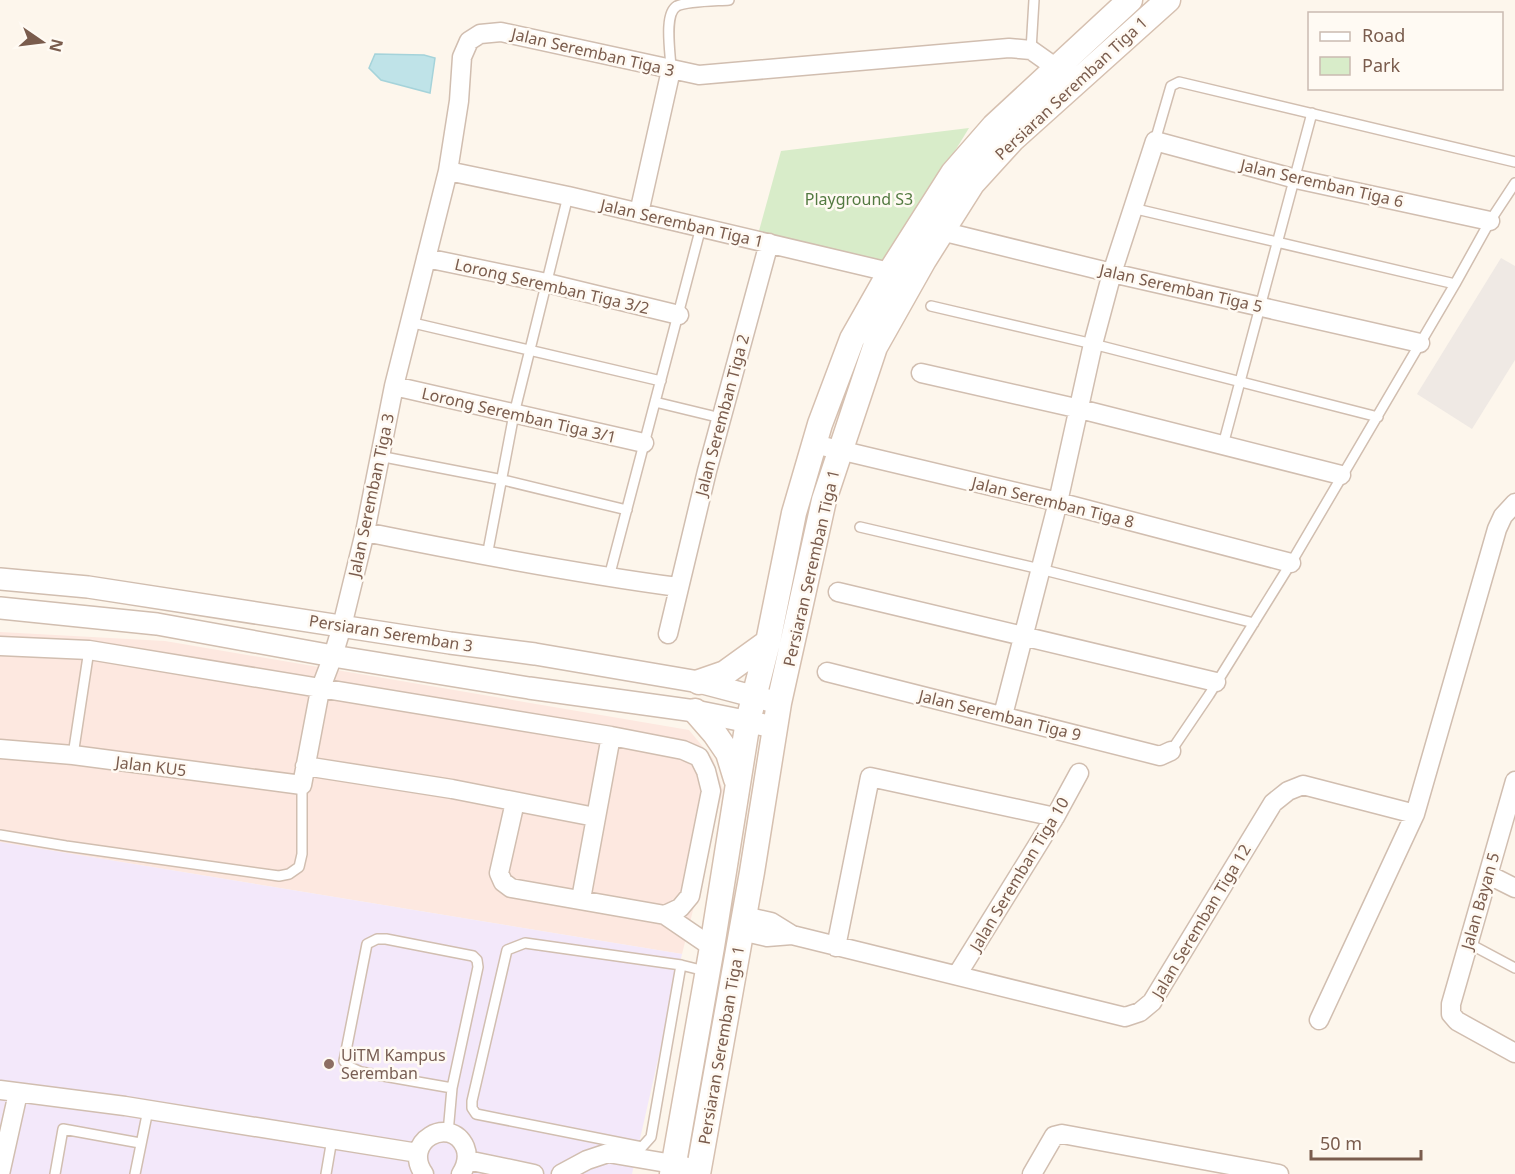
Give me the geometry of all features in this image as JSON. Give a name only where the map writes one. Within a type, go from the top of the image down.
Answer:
[{"type":"main road","name":"Persiaran Seremban Tiga 1","points":[[673,1169],[708,971],[748,721],[768,642],[794,513],[820,424],[852,339],[890,272],[953,173],[994,126],[1055,67],[1130,0]]},
{"type":"main road","name":"Persiaran Seremban Tiga 1","points":[[699,1171],[779,703],[824,500],[876,346],[941,231],[972,184],[1012,139],[1168,0]]},
{"type":"main road","points":[[699,682],[725,673],[768,642]]},
{"type":"main road","points":[[694,711],[728,753],[738,784]]},
{"type":"street","name":"Jalan Seremban Tiga 3","points":[[302,785],[320,690],[342,626],[365,532],[408,322],[448,171],[459,101],[462,57],[469,41],[480,34],[501,32],[699,75],[1009,48],[1031,50]]},
{"type":"street","points":[[1031,50],[1055,67]]},
{"type":"street","points":[[639,213],[671,70]]},
{"type":"street","points":[[1002,715],[1058,502],[1093,344],[1112,273],[1155,141]]},
{"type":"street","name":"Jalan Seremban Tiga 6","points":[[1155,141],[1296,179],[1490,221]]},
{"type":"street","name":"Jalan Seremban Tiga 1","points":[[448,171],[568,196],[915,278]]},
{"type":"street","name":"Jalan Seremban Tiga 5","points":[[941,231],[1112,273],[1420,343]]},
{"type":"street","name":"Jalan Seremban Tiga 2","points":[[668,634],[721,418],[769,243]]},
{"type":"street","name":"Lorong Seremban Tiga 3/2","points":[[426,258],[547,283],[679,315]]},
{"type":"street","points":[[921,373],[1080,409],[1341,475]]},
{"type":"street","name":"Lorong Seremban Tiga 3/1","points":[[394,386],[644,443]]},
{"type":"street","name":"Jalan Seremban Tiga 8","points":[[814,444],[1058,502],[1291,563]]},
{"type":"street","points":[[1319,1020],[1415,814],[1497,529],[1503,516],[1515,503]]},
{"type":"street","points":[[365,532],[487,556],[609,577],[678,586]]},
{"type":"street","name":"Persiaran Seremban 3","points":[[0,579],[88,587],[535,654],[699,682],[779,703]]},
{"type":"street","points":[[22,610],[27,580]]},
{"type":"street","points":[[838,592],[1216,682]]},
{"type":"street","name":"Persiaran Seremban 3","points":[[0,608],[157,624],[529,688],[694,711],[774,728]]},
{"type":"street","points":[[0,646],[89,651],[611,736],[683,750],[699,757],[706,771],[711,791],[690,896],[680,908],[664,915]]},
{"type":"street","name":"Jalan Seremban Tiga 9","points":[[828,672],[1160,756],[1171,751]]},
{"type":"street","points":[[580,899],[611,736]]},
{"type":"street","name":"Jalan KU5","points":[[0,749],[73,755],[302,785]]},
{"type":"street","points":[[306,766],[595,817]]},
{"type":"street","name":"Jalan Seremban Tiga 10","points":[[957,975],[1055,817],[1079,773]]},
{"type":"street","points":[[836,947],[870,777],[1055,817]]},
{"type":"street","name":"Jalan Bayan 5","points":[[1515,781],[1451,1004],[1451,1014],[1457,1021],[1515,1053]]},
{"type":"street","name":"Jalan Seremban Tiga 12","points":[[742,924],[771,922],[792,935],[836,947],[1125,1017],[1140,1012],[1152,1002],[1273,803],[1288,791],[1303,785],[1415,814]]},
{"type":"street","points":[[515,802],[499,873],[503,882],[511,888],[664,915],[712,947]]},
{"type":"street","points":[[1489,875],[1515,888]]},
{"type":"street","points":[[0,1090],[148,1110],[418,1153]]},
{"type":"street","points":[[0,1174],[18,1093]]},
{"type":"street","points":[[424,1174],[420,1168],[418,1153],[426,1138],[434,1134],[448,1133],[458,1137],[467,1152],[464,1167],[534,1174]]},
{"type":"street","points":[[1032,1174],[1054,1136],[1062,1134],[1233,1170],[1279,1174]]},
{"type":"street","points":[[561,1174],[587,1160],[608,1153],[673,1169],[699,1171]]},
{"type":"lane","points":[[671,70],[669,23],[672,11],[679,5],[729,0]]},
{"type":"lane","points":[[1031,50],[1035,0]]},
{"type":"lane","points":[[1155,141],[1166,97],[1171,86],[1179,82],[1515,162]]},
{"type":"lane","points":[[1223,445],[1312,113]]},
{"type":"lane","points":[[1171,751],[1291,563],[1490,221],[1515,183]]},
{"type":"lane","points":[[487,556],[514,414],[568,196]]},
{"type":"lane","points":[[1132,208],[1455,284]]},
{"type":"lane","points":[[609,577],[701,227]]},
{"type":"lane","points":[[931,306],[1093,344],[1378,417]]},
{"type":"lane","points":[[408,322],[661,381]]},
{"type":"lane","points":[[655,402],[721,418]]},
{"type":"lane","points":[[380,456],[502,480],[627,510]]},
{"type":"lane","points":[[860,527],[1040,569],[1254,623]]},
{"type":"lane","points":[[73,755],[89,651]]},
{"type":"lane","points":[[0,834],[66,846],[279,876],[289,874],[299,867],[303,854],[302,785]]},
{"type":"lane","points":[[448,1133],[452,1088],[478,967],[477,960],[472,956],[386,939],[377,939],[367,944],[344,1061],[360,1072],[452,1088]]},
{"type":"lane","points":[[681,965],[651,1137],[647,1144],[642,1147],[476,1114],[472,1108],[472,1101],[507,950],[525,943],[681,965],[708,971]]},
{"type":"lane","points":[[1468,943],[1515,968]]},
{"type":"lane","points":[[135,1174],[148,1110]]},
{"type":"lane","points":[[55,1174],[63,1129],[141,1143]]},
{"type":"lane","points":[[332,1139],[326,1173],[338,1174]]},
{"type":"shaded area","points":[[1501,258],[1515,266],[1515,360],[1472,429],[1417,394]]},
{"type":"shaded area","points":[[0,632],[165,641],[689,730],[713,759],[723,790],[682,954],[0,842]]},
{"type":"shaded area","name":"UiTM Kampus Seremban","points":[[0,842],[682,954],[632,1174],[0,1174]]},
{"type":"green space","name":"Playground S3","points":[[969,128],[885,265],[757,238],[781,151]]},
{"type":"water","points":[[375,54],[424,55],[435,58],[430,93],[381,80],[369,68]]},
{"type":"place","name":"UiTM Kampus Seremban","points":[[329,1064]]}]
